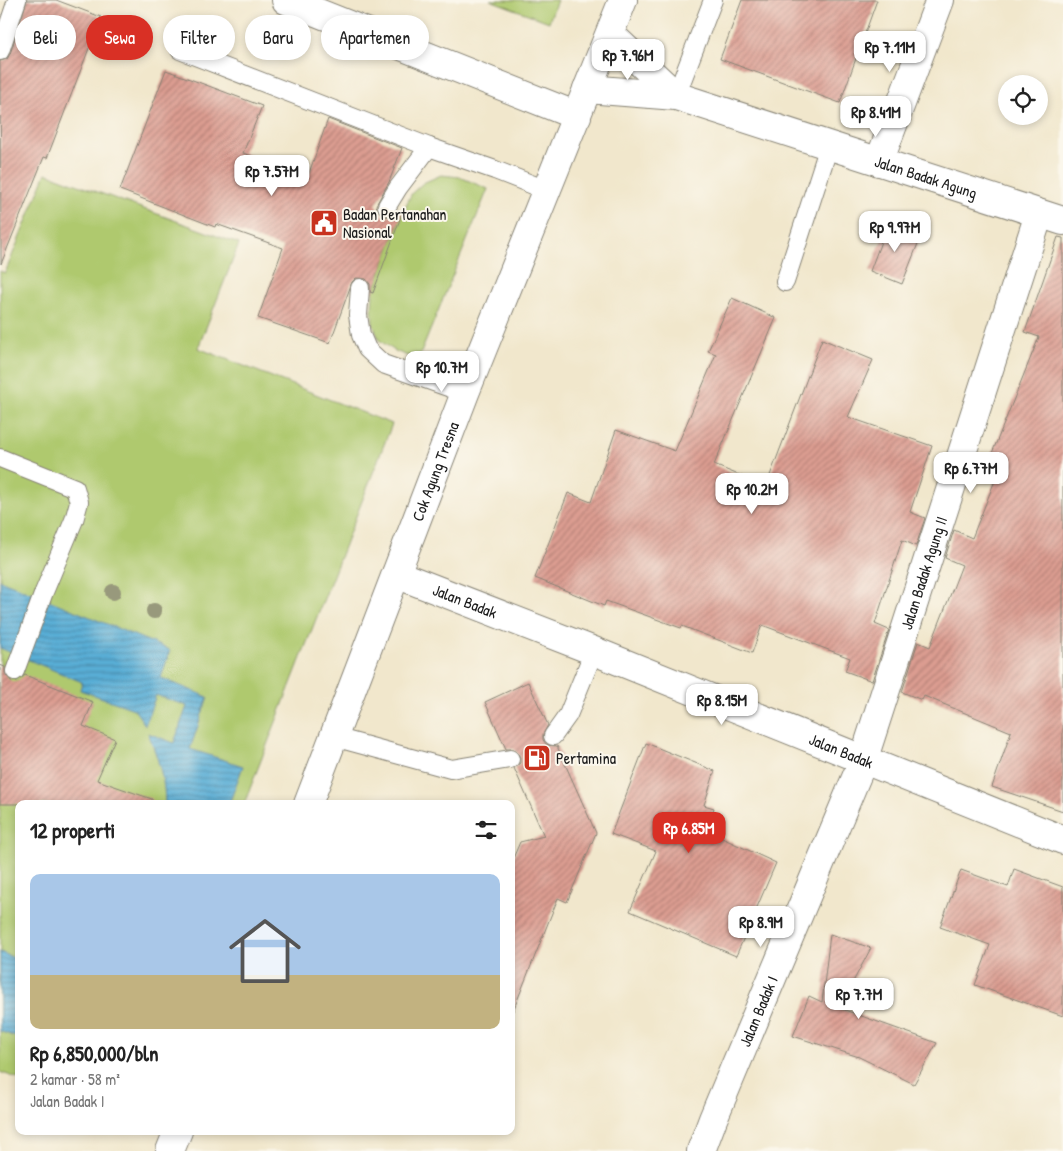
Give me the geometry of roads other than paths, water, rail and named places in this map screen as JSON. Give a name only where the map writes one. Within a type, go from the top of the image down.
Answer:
[{"type":"street","points":[[286,0],[577,116]]},
{"type":"street","name":"Cok Agung Tresna","points":[[310,800],[465,393],[623,0]]},
{"type":"street","points":[[879,162],[940,0]]},
{"type":"street","name":"Jalan Badak Agung","points":[[610,34],[676,96]]},
{"type":"street","name":"Jalan Badak Agung","points":[[587,90],[676,96],[1051,217]]},
{"type":"street","name":"Jalan Badak Agung II","points":[[863,760],[1051,217]]},
{"type":"street","name":"Jalan Badak","points":[[396,574],[594,651],[1063,840]]},
{"type":"street","name":"Jalan Badak I","points":[[701,1151],[863,760]]},
{"type":"lane","points":[[0,51],[17,0]]},
{"type":"lane","points":[[676,96],[713,0]]},
{"type":"lane","points":[[206,60],[429,147],[546,190]]},
{"type":"lane","points":[[785,282],[829,146]]},
{"type":"lane","points":[[387,206],[429,147]]},
{"type":"lane","points":[[360,288],[358,315],[361,335],[367,350],[383,364],[465,393]]},
{"type":"lane","points":[[0,458],[75,488],[79,502],[74,520],[44,592],[18,666]]},
{"type":"lane","points":[[553,736],[568,715],[594,651]]},
{"type":"lane","points":[[334,737],[451,769],[510,759]]},
{"type":"water","points":[[0,580],[170,650],[161,678],[208,697],[190,749],[243,766],[230,800],[165,800],[160,768],[148,733],[174,743],[187,706],[156,695],[145,725],[134,709],[80,690],[82,682],[0,648]]},
{"type":"water","points":[[0,952],[15,958],[15,1037],[0,1031]]},
{"type":"place","name":"Badan Pertanahan Nasional","points":[[324,223]]},
{"type":"place","name":"Pertamina","points":[[537,758]]}]
